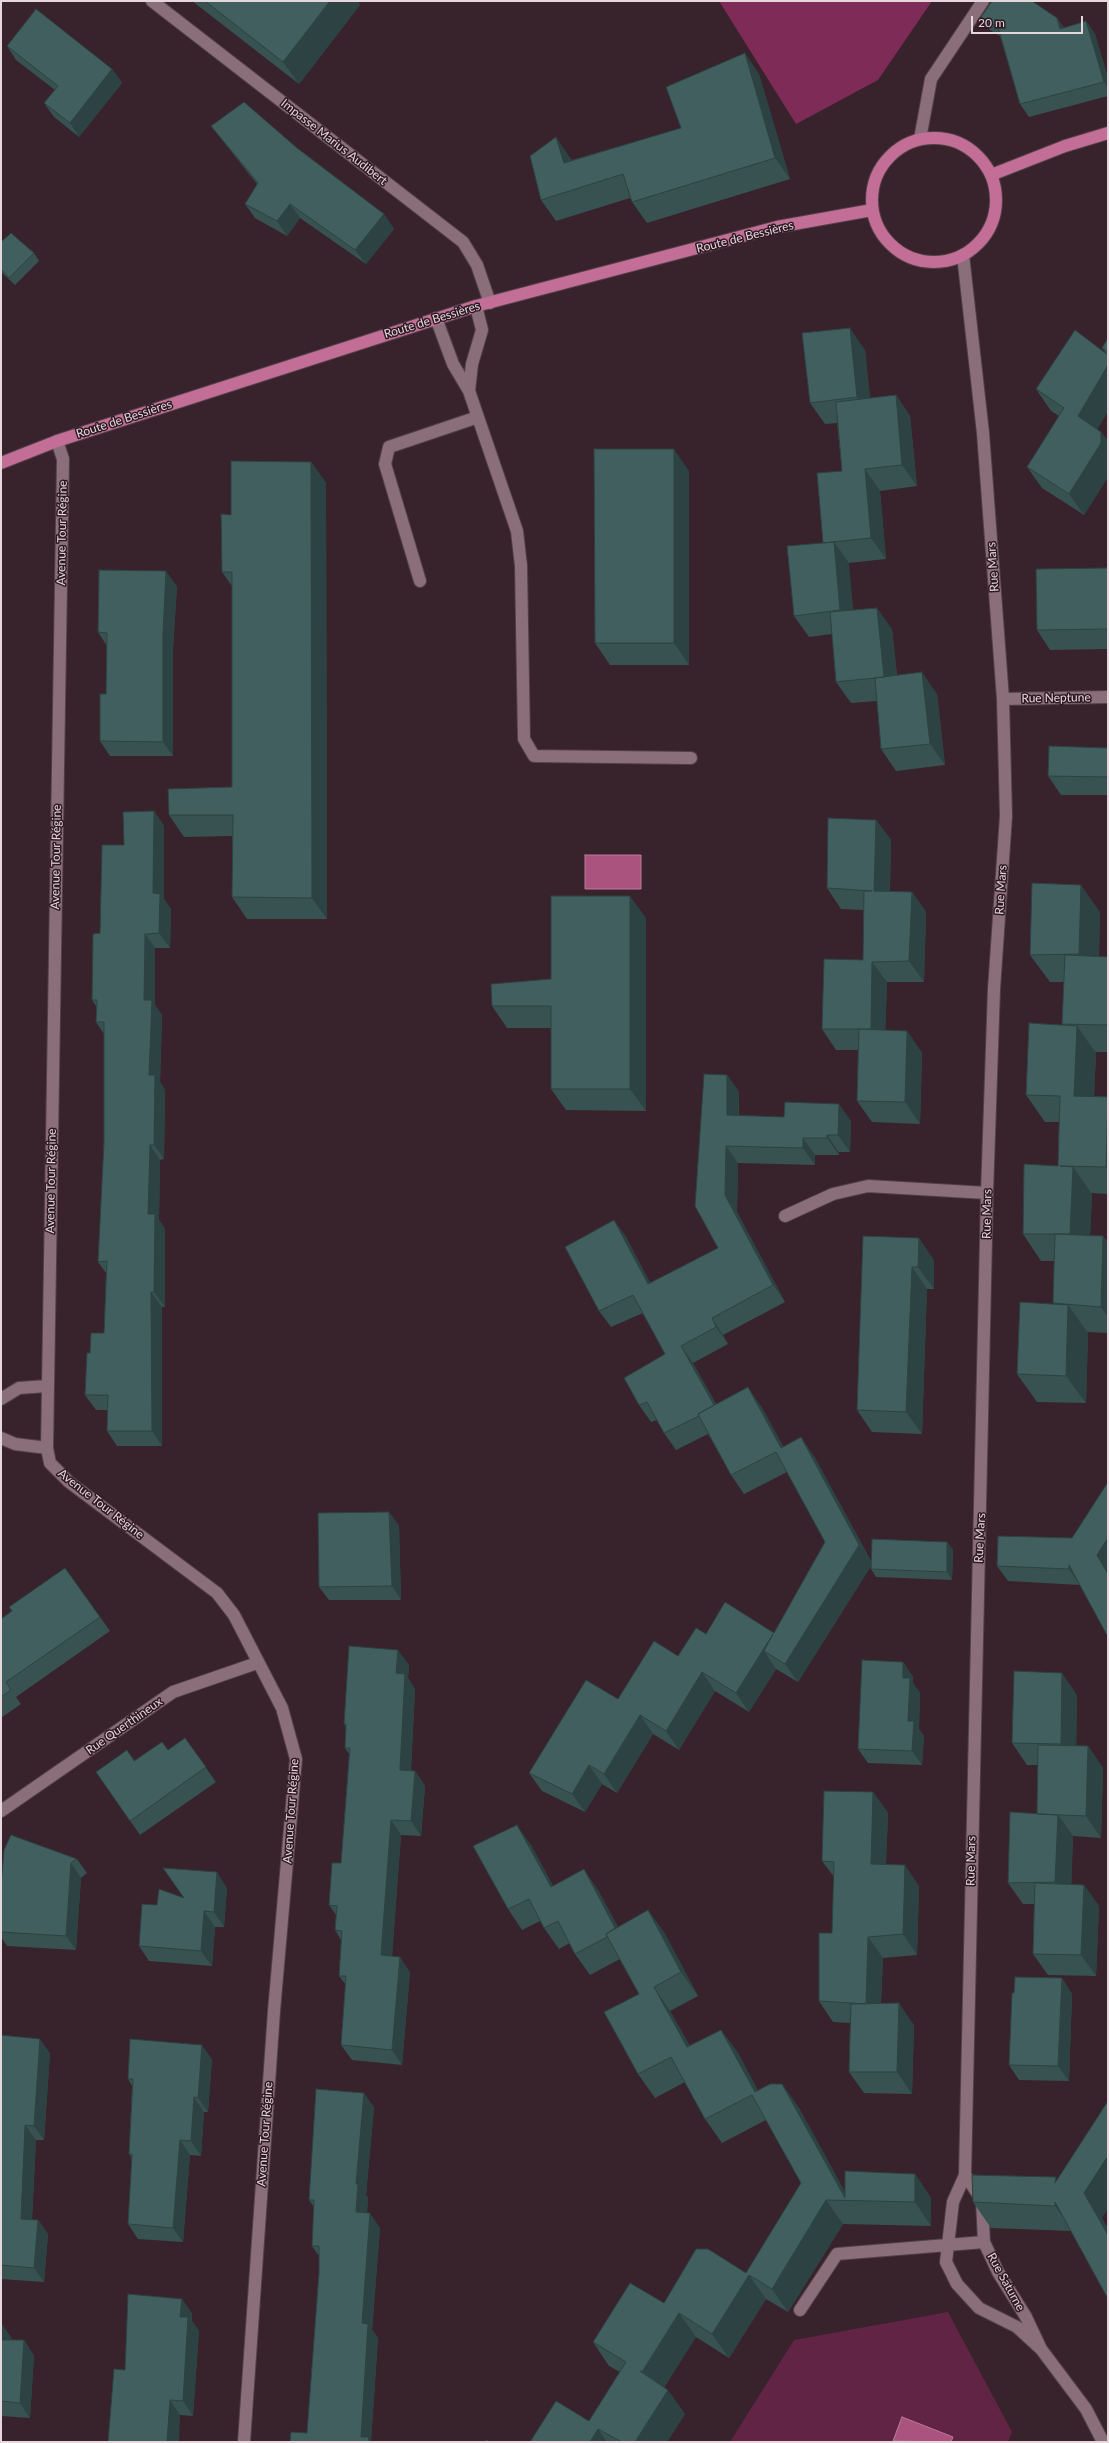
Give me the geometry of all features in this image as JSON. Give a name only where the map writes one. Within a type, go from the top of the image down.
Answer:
[{"type":"main road","points":[[991,175],[1065,146],[1108,133]]},
{"type":"main road","points":[[920,139],[948,139],[969,148],[982,160],[991,175],[996,195],[994,217],[977,245],[963,255],[945,261],[923,261],[894,248],[879,230],[872,210],[872,189],[878,172],[888,158],[904,145],[920,139]]},
{"type":"main road","name":"Route de Bessières","points":[[1,463],[57,441],[476,306],[777,227],[872,210]]},
{"type":"street","name":"Impasse Marius Audibert","points":[[152,1],[464,242],[477,265],[490,303]]},
{"type":"street","points":[[920,139],[931,79],[983,1]]},
{"type":"street","name":"Rue Mars","points":[[963,255],[983,433],[1003,699],[1006,816],[994,989],[987,1193],[965,2175]]},
{"type":"street","points":[[469,390],[472,364],[482,330],[476,306]]},
{"type":"street","points":[[436,318],[453,364],[469,390],[517,531],[521,566],[524,739],[534,756],[691,758]]},
{"type":"street","points":[[420,580],[385,464],[389,447],[478,417]]},
{"type":"street","name":"Avenue Tour Régine","points":[[57,441],[63,459],[47,1448],[50,1463],[69,1482],[217,1593],[234,1615],[257,1663],[282,1708],[296,1759],[274,2011],[244,2442]]},
{"type":"street","name":"Rue Neptune","points":[[1003,699],[1108,697]]},
{"type":"street","points":[[785,1216],[833,1194],[868,1186],[987,1193]]},
{"type":"street","points":[[1,1398],[19,1388],[47,1386]]},
{"type":"street","points":[[1,1438],[15,1444],[47,1448]]},
{"type":"street","name":"Rue Querthineux","points":[[1,1811],[173,1692],[257,1663]]},
{"type":"street","name":"Rue Saturne","points":[[965,2175],[982,2200],[984,2242],[998,2272],[1026,2317],[1041,2349]]},
{"type":"street","name":"Rue Saturne","points":[[965,2175],[953,2202],[950,2244],[946,2262],[957,2284],[979,2308],[1017,2327],[1041,2349],[1086,2409],[1104,2442]]},
{"type":"street","points":[[800,2310],[837,2254],[984,2242]]},
{"type":"shaded area","points":[[719,1],[932,1],[878,80],[796,124]]},
{"type":"shaded area","points":[[585,855],[641,855],[641,889],[585,889]]},
{"type":"shaded area","points":[[948,2312],[1012,2432],[1008,2442],[730,2442],[794,2340]]},
{"type":"shaded area","points":[[902,2417],[953,2437],[951,2442],[893,2441]]},
{"type":"building","points":[[205,1],[330,1],[283,62]]},
{"type":"building","points":[[992,1],[1032,1],[1057,18],[1060,29],[1086,21],[1104,82],[1020,104],[998,27],[981,17]]},
{"type":"building","points":[[36,9],[112,69],[70,123],[44,103],[58,86],[7,46]]},
{"type":"building","points":[[745,53],[775,158],[632,202],[623,174],[541,200],[530,156],[556,137],[564,163],[681,128],[666,87]]},
{"type":"building","points":[[244,102],[297,148],[384,214],[355,250],[290,204],[277,221],[245,204],[258,183],[211,126]]},
{"type":"building","points":[[11,233],[34,253],[9,278],[1,269],[1,242]]},
{"type":"building","points":[[850,328],[857,397],[810,403],[802,333]]},
{"type":"building","points":[[1075,330],[1108,355],[1108,365],[1078,416],[1101,432],[1101,443],[1069,494],[1027,467],[1064,408],[1036,389]]},
{"type":"building","points":[[1108,338],[1108,352],[1102,348]]},
{"type":"building","points":[[896,395],[902,465],[865,469],[871,538],[823,543],[817,473],[842,471],[836,402]]},
{"type":"building","points":[[594,449],[674,449],[674,643],[595,643]]},
{"type":"building","points":[[231,461],[311,462],[312,898],[232,897],[233,815],[169,815],[168,789],[232,787],[232,572],[222,572],[221,514],[231,515]]},
{"type":"building","points":[[834,542],[840,610],[794,616],[787,546]]},
{"type":"building","points":[[1108,568],[1108,629],[1037,630],[1036,569]]},
{"type":"building","points":[[99,570],[166,571],[163,634],[163,742],[100,741],[100,694],[106,694],[107,633],[98,632]]},
{"type":"building","points":[[877,608],[884,677],[836,682],[830,612]]},
{"type":"building","points":[[922,672],[930,744],[881,749],[875,678]]},
{"type":"building","points":[[1049,746],[1108,748],[1108,777],[1048,776]]},
{"type":"building","points":[[154,811],[153,893],[160,894],[159,933],[145,934],[144,1000],[152,1000],[149,1075],[155,1075],[154,1145],[150,1145],[148,1214],[155,1214],[154,1292],[151,1292],[152,1431],[107,1431],[108,1395],[85,1395],[87,1353],[90,1353],[91,1333],[104,1333],[107,1261],[98,1262],[104,1142],[104,1022],[96,1022],[97,1000],[92,1000],[93,934],[100,933],[102,845],[124,845],[123,812]]},
{"type":"building","points":[[828,818],[876,820],[874,891],[912,892],[909,961],[872,962],[871,1029],[822,1029],[824,959],[863,960],[864,891],[872,891],[827,888]]},
{"type":"building","points":[[1032,883],[1081,885],[1079,954],[1030,955]]},
{"type":"building","points":[[551,896],[630,896],[630,1089],[551,1089],[551,1006],[492,1006],[491,984],[551,979]]},
{"type":"building","points":[[1065,955],[1108,957],[1108,1025],[1062,1024]]},
{"type":"building","points":[[1029,1023],[1077,1026],[1074,1096],[1108,1097],[1106,1167],[1060,1166],[1073,1167],[1070,1234],[1023,1234],[1024,1164],[1058,1166],[1060,1096],[1026,1095]]},
{"type":"building","points":[[859,1029],[907,1031],[905,1102],[857,1101]]},
{"type":"building","points":[[704,1074],[727,1075],[727,1115],[784,1117],[785,1102],[839,1104],[838,1135],[827,1135],[827,1138],[803,1138],[803,1148],[726,1146],[725,1195],[773,1285],[712,1318],[716,1327],[681,1346],[714,1405],[698,1414],[699,1416],[664,1433],[647,1402],[639,1405],[624,1378],[665,1354],[633,1295],[599,1311],[565,1247],[614,1220],[648,1284],[718,1248],[695,1206]]},
{"type":"building","points":[[1055,1234],[1103,1236],[1101,1307],[1053,1303]]},
{"type":"building","points":[[863,1236],[919,1238],[918,1267],[912,1267],[906,1412],[857,1410]]},
{"type":"building","points":[[1020,1302],[1068,1305],[1066,1376],[1017,1374]]},
{"type":"building","points":[[748,1387],[781,1448],[801,1437],[859,1545],[785,1664],[764,1651],[773,1634],[736,1693],[702,1672],[666,1731],[640,1715],[604,1774],[589,1765],[572,1794],[529,1773],[586,1680],[618,1699],[654,1641],[678,1656],[696,1628],[706,1634],[725,1602],[774,1633],[825,1542],[776,1452],[731,1475],[698,1414]]},
{"type":"building","points":[[1108,1482],[1108,1538],[1097,1555],[1108,1574],[1108,1637],[1069,1565],[1069,1569],[997,1566],[998,1536],[1072,1538]]},
{"type":"building","points":[[389,1512],[392,1586],[319,1587],[318,1513]]},
{"type":"building","points":[[872,1539],[947,1542],[947,1572],[871,1569]]},
{"type":"building","points":[[65,1568],[100,1617],[6,1682],[11,1690],[1,1697],[1,1619],[12,1611],[9,1607]]},
{"type":"building","points":[[349,1646],[398,1650],[396,1673],[405,1674],[400,1770],[415,1771],[411,1821],[391,1820],[381,1955],[400,1957],[392,2050],[341,2045],[346,1976],[339,1976],[342,1931],[335,1930],[337,1906],[329,1905],[332,1863],[341,1863],[350,1748],[345,1748],[346,1724],[344,1724]]},
{"type":"building","points":[[862,1660],[903,1662],[903,1678],[910,1678],[908,1721],[914,1721],[912,1751],[858,1749]]},
{"type":"building","points":[[1014,1671],[1062,1673],[1061,1744],[1012,1743]]},
{"type":"building","points":[[185,1738],[206,1767],[130,1821],[96,1772],[127,1750],[134,1761],[162,1742],[168,1750]]},
{"type":"building","points":[[1038,1745],[1088,1746],[1086,1816],[1037,1814]]},
{"type":"building","points":[[824,1791],[873,1792],[871,1864],[905,1865],[903,1934],[868,1937],[866,2004],[819,2001],[819,1933],[832,1933],[834,1862],[822,1861]]},
{"type":"building","points":[[1010,1812],[1058,1815],[1055,1882],[1008,1883]]},
{"type":"building","points":[[517,1825],[551,1887],[584,1869],[615,1928],[606,1934],[607,1937],[575,1954],[558,1921],[544,1928],[529,1899],[508,1909],[473,1846]]},
{"type":"building","points":[[11,1835],[77,1859],[71,1863],[66,1936],[1,1932],[1,1886],[4,1850]]},
{"type":"building","points":[[163,1868],[217,1872],[214,1912],[204,1911],[201,1951],[139,1946],[142,1904],[157,1905],[159,1889],[184,1898]]},
{"type":"building","points":[[1035,1883],[1084,1885],[1081,1955],[1033,1954]]},
{"type":"building","points":[[648,1910],[681,1972],[654,1987],[687,2047],[721,2030],[755,2092],[770,2084],[782,2084],[845,2198],[845,2171],[915,2174],[915,2202],[826,2200],[772,2289],[749,2275],[712,2334],[679,2313],[642,2372],[640,2371],[668,2390],[635,2442],[622,2442],[598,2429],[590,2442],[530,2442],[556,2401],[589,2421],[626,2362],[593,2342],[630,2283],[664,2303],[696,2249],[708,2249],[746,2273],[801,2183],[752,2095],[705,2119],[671,2057],[638,2074],[604,2012],[639,1994],[606,1934]]},
{"type":"building","points":[[1015,1977],[1062,1978],[1058,2066],[1009,2065],[1012,1993],[1014,1993]]},
{"type":"building","points":[[899,2003],[897,2072],[849,2072],[851,2004]]},
{"type":"building","points":[[1,2035],[40,2039],[34,2126],[25,2125],[21,2219],[38,2220],[34,2268],[1,2265]]},
{"type":"building","points":[[130,2039],[202,2045],[198,2098],[194,2097],[191,2141],[180,2140],[173,2228],[128,2224],[132,2154],[129,2154],[133,2079],[128,2079]]},
{"type":"building","points":[[316,2089],[364,2093],[356,2184],[358,2184],[356,2212],[370,2213],[362,2323],[368,2324],[361,2437],[369,2437],[368,2442],[290,2442],[291,2432],[307,2433],[319,2273],[319,2246],[312,2246],[314,2200],[309,2200]]},
{"type":"building","points":[[1108,2101],[1108,2156],[1084,2193],[1108,2235],[1107,2297],[1055,2202],[1055,2206],[973,2202],[972,2175],[1056,2177],[1055,2183]]},
{"type":"building","points":[[128,2294],[182,2299],[180,2317],[188,2317],[183,2401],[170,2400],[167,2442],[108,2442],[114,2369],[125,2370]]},
{"type":"building","points":[[1,2340],[24,2340],[20,2403],[1,2401]]}]
